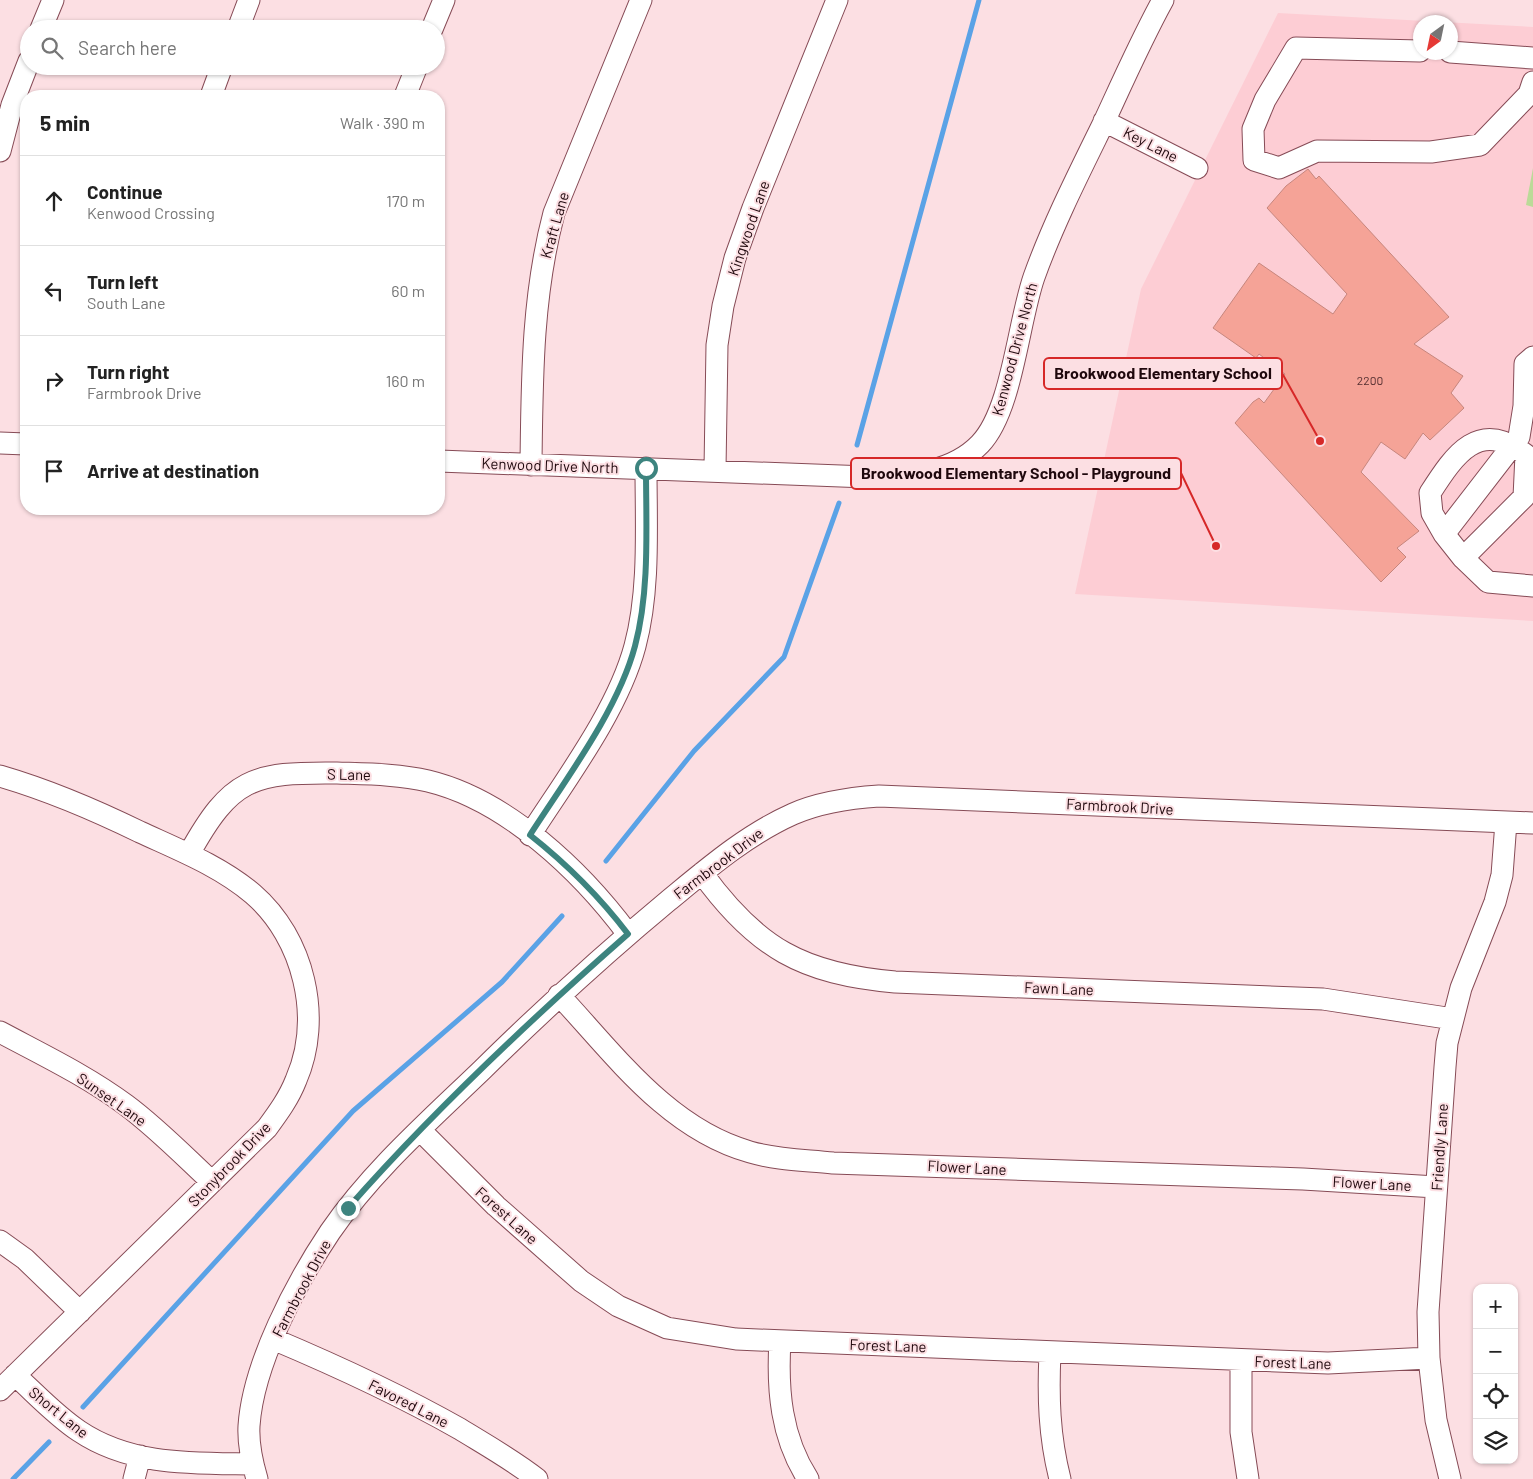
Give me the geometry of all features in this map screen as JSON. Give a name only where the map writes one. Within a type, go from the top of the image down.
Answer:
[{"type":"street","points":[[45,20],[53,0]]},
{"type":"street","points":[[241,20],[249,0]]},
{"type":"street","points":[[436,20],[444,0]]},
{"type":"street","name":"Kraft Lane","points":[[531,465],[534,343],[538,290],[544,250],[554,213],[641,0]]},
{"type":"street","name":"Kingwood Lane","points":[[715,470],[717,345],[723,306],[735,258],[753,208],[837,0]]},
{"type":"street","name":"Kenwood Drive North","points":[[445,461],[867,477],[904,475],[930,471],[952,464],[980,444],[996,418],[1003,400],[1020,322],[1048,239],[1163,0]]},
{"type":"street","points":[[1413,51],[1296,48],[1265,100],[1253,129],[1254,160],[1279,168],[1317,151],[1431,152],[1480,145],[1529,94],[1533,82]]},
{"type":"street","points":[[1458,53],[1533,58]]},
{"type":"street","points":[[0,151],[12,105],[24,75]]},
{"type":"street","points":[[213,90],[219,75]]},
{"type":"street","points":[[407,90],[413,75]]},
{"type":"street","name":"Key Lane","points":[[1104,121],[1197,168]]},
{"type":"street","points":[[1463,558],[1528,498],[1524,451],[1520,437],[1524,406],[1525,364],[1533,357]]},
{"type":"street","points":[[1524,451],[1485,438],[1461,450],[1430,493],[1432,513],[1444,534],[1463,558],[1488,582],[1533,586]]},
{"type":"street","points":[[0,443],[20,444]]},
{"type":"street","points":[[1444,534],[1524,451]]},
{"type":"street","points":[[530,835],[615,696],[635,645],[643,596],[646,468]]},
{"type":"street","name":"S Lane","points":[[189,854],[208,820],[234,791],[268,777],[295,773],[369,774],[429,781],[479,800],[530,835],[584,881],[604,902],[628,934]]},
{"type":"street","name":"Stonybrook Drive","points":[[0,776],[60,797],[189,854],[231,878],[253,894],[272,914],[294,950],[307,1000],[309,1025],[305,1051],[297,1079],[287,1100],[266,1128],[0,1390]]},
{"type":"street","name":"Farmbrook Drive","points":[[255,1472],[249,1425],[260,1370],[301,1282],[331,1231],[384,1167],[559,995],[628,934],[702,873],[756,833],[794,813],[824,803],[851,798],[948,798],[1533,823]]},
{"type":"street","name":"Friendly Lane","points":[[1450,1479],[1436,1420],[1428,1358],[1428,1312],[1445,1067],[1453,1019],[1461,988],[1495,902],[1503,867],[1506,822]]},
{"type":"street","name":"Fawn Lane","points":[[702,873],[730,909],[750,929],[793,959],[836,974],[895,982],[1323,999],[1453,1019]]},
{"type":"street","name":"Flower Lane","points":[[559,995],[637,1079],[673,1113],[715,1139],[749,1152],[770,1157],[833,1163],[1303,1179],[1436,1186]]},
{"type":"street","name":"Sunset Lane","points":[[0,1032],[79,1075],[125,1104],[146,1120],[212,1182]]},
{"type":"street","name":"Forest Lane","points":[[420,1130],[496,1206],[581,1281],[618,1306],[667,1328],[698,1335],[780,1341],[1050,1353],[1328,1363],[1428,1358]]},
{"type":"street","points":[[0,1241],[25,1259],[80,1312]]},
{"type":"street","name":"Favored Lane","points":[[273,1339],[317,1357],[435,1415],[499,1452],[537,1479]]},
{"type":"street","points":[[780,1341],[780,1399],[785,1426],[793,1452],[808,1479]]},
{"type":"street","points":[[1050,1353],[1049,1419],[1060,1479]]},
{"type":"street","points":[[1241,1360],[1241,1432],[1248,1479]]},
{"type":"street","name":"Short Lane","points":[[15,1375],[79,1431],[102,1444],[140,1456],[255,1472]]},
{"type":"street","points":[[134,1479],[140,1456]]},
{"type":"shaded area","points":[[1278,13],[1413,20],[1413,60],[1458,60],[1458,22],[1533,27],[1533,621],[1075,594],[1141,289]]},
{"type":"green space","points":[[1533,168],[1533,207],[1526,205]]},
{"type":"building","points":[[1308,169],[1316,179],[1319,176],[1449,317],[1414,344],[1463,376],[1451,393],[1464,408],[1430,440],[1423,433],[1405,459],[1381,442],[1361,472],[1419,531],[1397,548],[1406,557],[1381,582],[1235,423],[1253,402],[1259,398],[1264,403],[1285,374],[1259,354],[1256,358],[1213,328],[1259,263],[1333,314],[1347,294],[1267,208],[1286,186]]},
{"type":"waterway","points":[[857,445],[979,0]]},
{"type":"waterway","points":[[606,861],[694,751],[784,657],[839,503]]},
{"type":"waterway","points":[[83,1407],[353,1111],[502,982],[562,916]]},
{"type":"waterway","points":[[13,1479],[49,1442]]},
{"type":"place","name":"Brookwood Elementary School","points":[[1320,441]]},
{"type":"place","name":"Brookwood Elementary School - Playground","points":[[1216,546]]},
{"type":"route","points":[[348,1208],[390,1160],[420,1130],[559,995],[628,934],[604,902],[584,881],[530,835],[596,731],[615,696],[635,645],[643,596],[646,468]]}]
